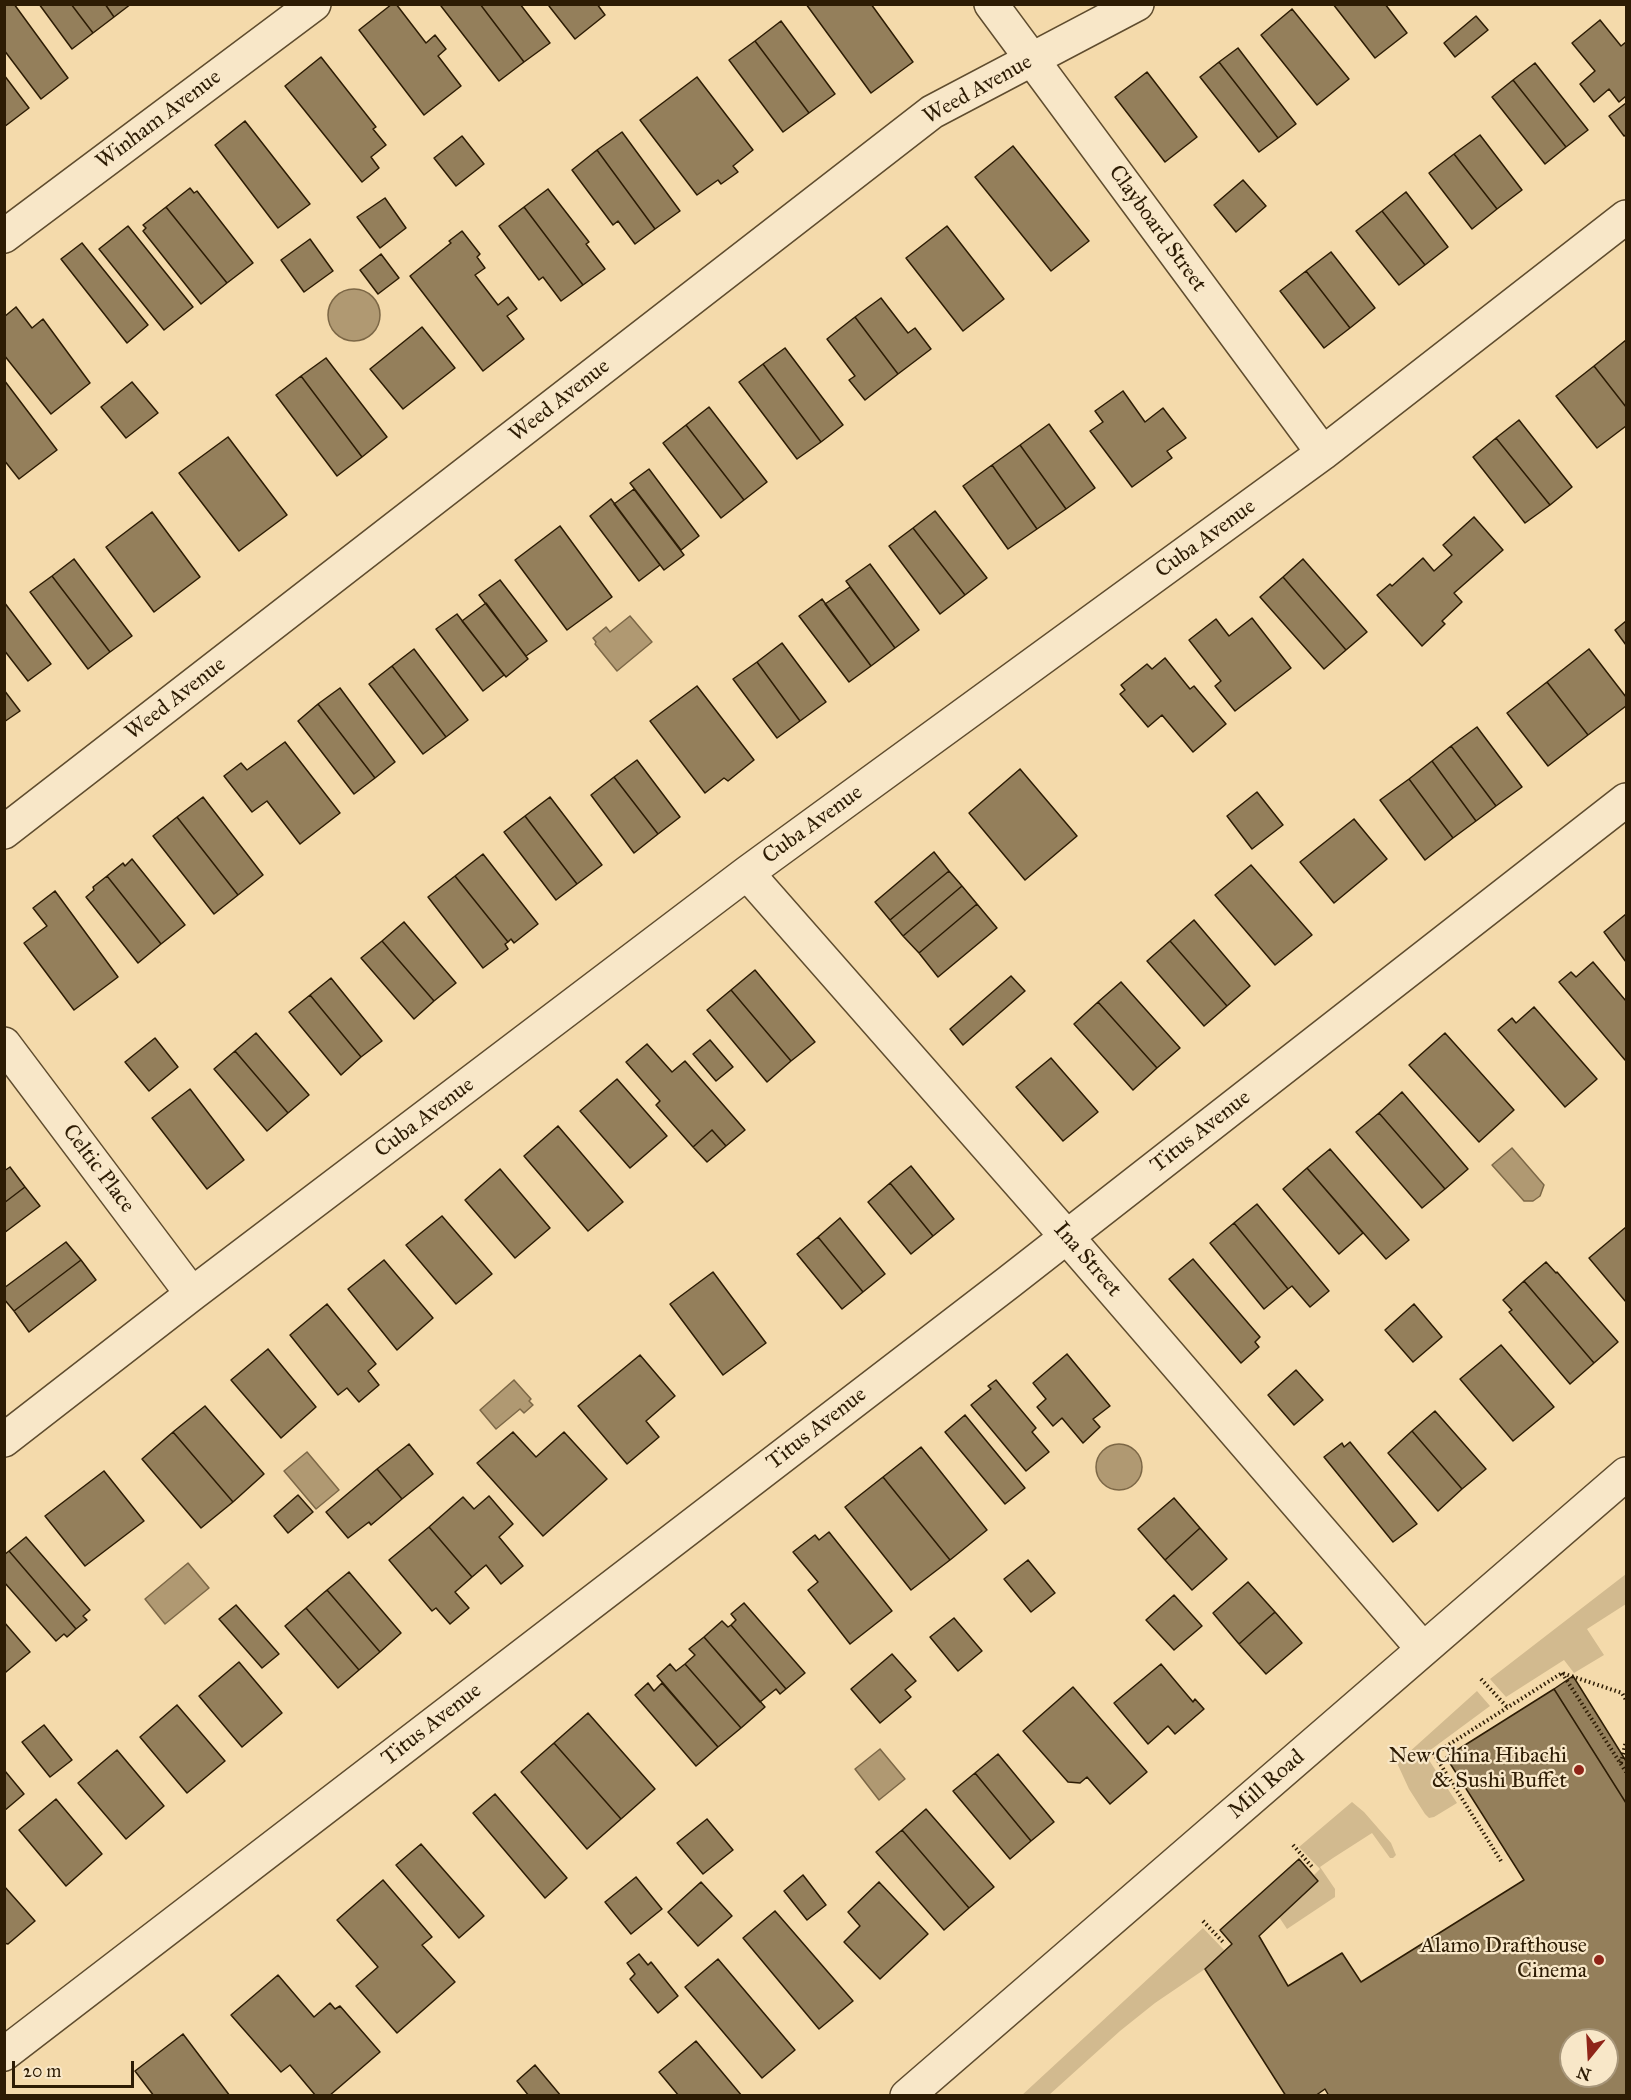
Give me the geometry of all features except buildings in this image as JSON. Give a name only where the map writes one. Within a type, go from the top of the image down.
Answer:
[{"type":"street","name":"Winham Avenue","points":[[4,236],[314,4]]},
{"type":"street","name":"Clayboard Street","points":[[991,4],[1323,453]]},
{"type":"street","name":"Weed Avenue","points":[[4,832],[932,112],[1137,4]]},
{"type":"street","name":"Cuba Avenue","points":[[4,1440],[192,1294],[747,873],[1323,453],[1626,218]]},
{"type":"street","name":"Titus Avenue","points":[[4,2054],[1067,1237],[1626,800]]},
{"type":"street","name":"Ina Street","points":[[747,873],[1067,1237],[1423,1649]]},
{"type":"street","name":"Celtic Place","points":[[4,1044],[192,1294]]},
{"type":"street","name":"Mill Road","points":[[907,2096],[1626,1474]]},
{"type":"path","points":[[1562,1672],[1626,1772]]},
{"type":"path","points":[[1501,1861],[1434,1754],[1562,1672],[1624,1691],[1626,1700]]},
{"type":"path","points":[[1481,1679],[1507,1707]]},
{"type":"path","points":[[1621,1764],[1626,1741]]},
{"type":"path","points":[[1293,1845],[1313,1868]]},
{"type":"path","points":[[1203,1921],[1224,1943]]},
{"type":"shaded area","points":[[354,289],[364,291],[372,297],[378,305],[380,315],[378,325],[372,333],[364,339],[354,341],[344,339],[336,333],[330,325],[328,315],[330,305],[336,297],[344,291]]},
{"type":"shaded area","points":[[630,616],[652,642],[617,671],[595,644],[593,638],[606,627],[610,632]]},
{"type":"shaded area","points":[[1512,1148],[1544,1185],[1540,1196],[1533,1201],[1524,1201],[1492,1165]]},
{"type":"shaded area","points":[[514,1380],[531,1399],[529,1401],[533,1405],[524,1413],[520,1409],[496,1429],[480,1410]]},
{"type":"shaded area","points":[[1119,1444],[1135,1451],[1142,1467],[1135,1483],[1119,1490],[1103,1483],[1096,1467],[1103,1451]]},
{"type":"shaded area","points":[[307,1452],[339,1490],[316,1509],[284,1471]]},
{"type":"shaded area","points":[[188,1563],[209,1588],[165,1624],[145,1599]]},
{"type":"shaded area","points":[[1626,1574],[1626,1604],[1587,1629],[1604,1655],[1574,1673],[1564,1660],[1506,1697],[1490,1679]]},
{"type":"shaded area","points":[[1477,1691],[1490,1706],[1425,1754],[1457,1803],[1429,1818],[1409,1789],[1397,1763]]},
{"type":"shaded area","points":[[880,1749],[905,1779],[879,1800],[855,1769]]},
{"type":"shaded area","points":[[1352,1802],[1364,1812],[1391,1843],[1396,1855],[1390,1858],[1372,1833],[1333,1858],[1320,1867],[1335,1889],[1335,1897],[1287,1929],[1279,1917],[1318,1881],[1314,1875],[1320,1869],[1299,1847]]},
{"type":"shaded area","points":[[1203,1928],[1225,1951],[1205,1969],[1155,2003],[1120,2031],[1049,2095],[1021,2096]]},
{"type":"place","name":"New China Hibachi & Sushi Buffet","points":[[1579,1770]]},
{"type":"place","name":"Alamo Drafthouse Cinema","points":[[1599,1960]]}]
